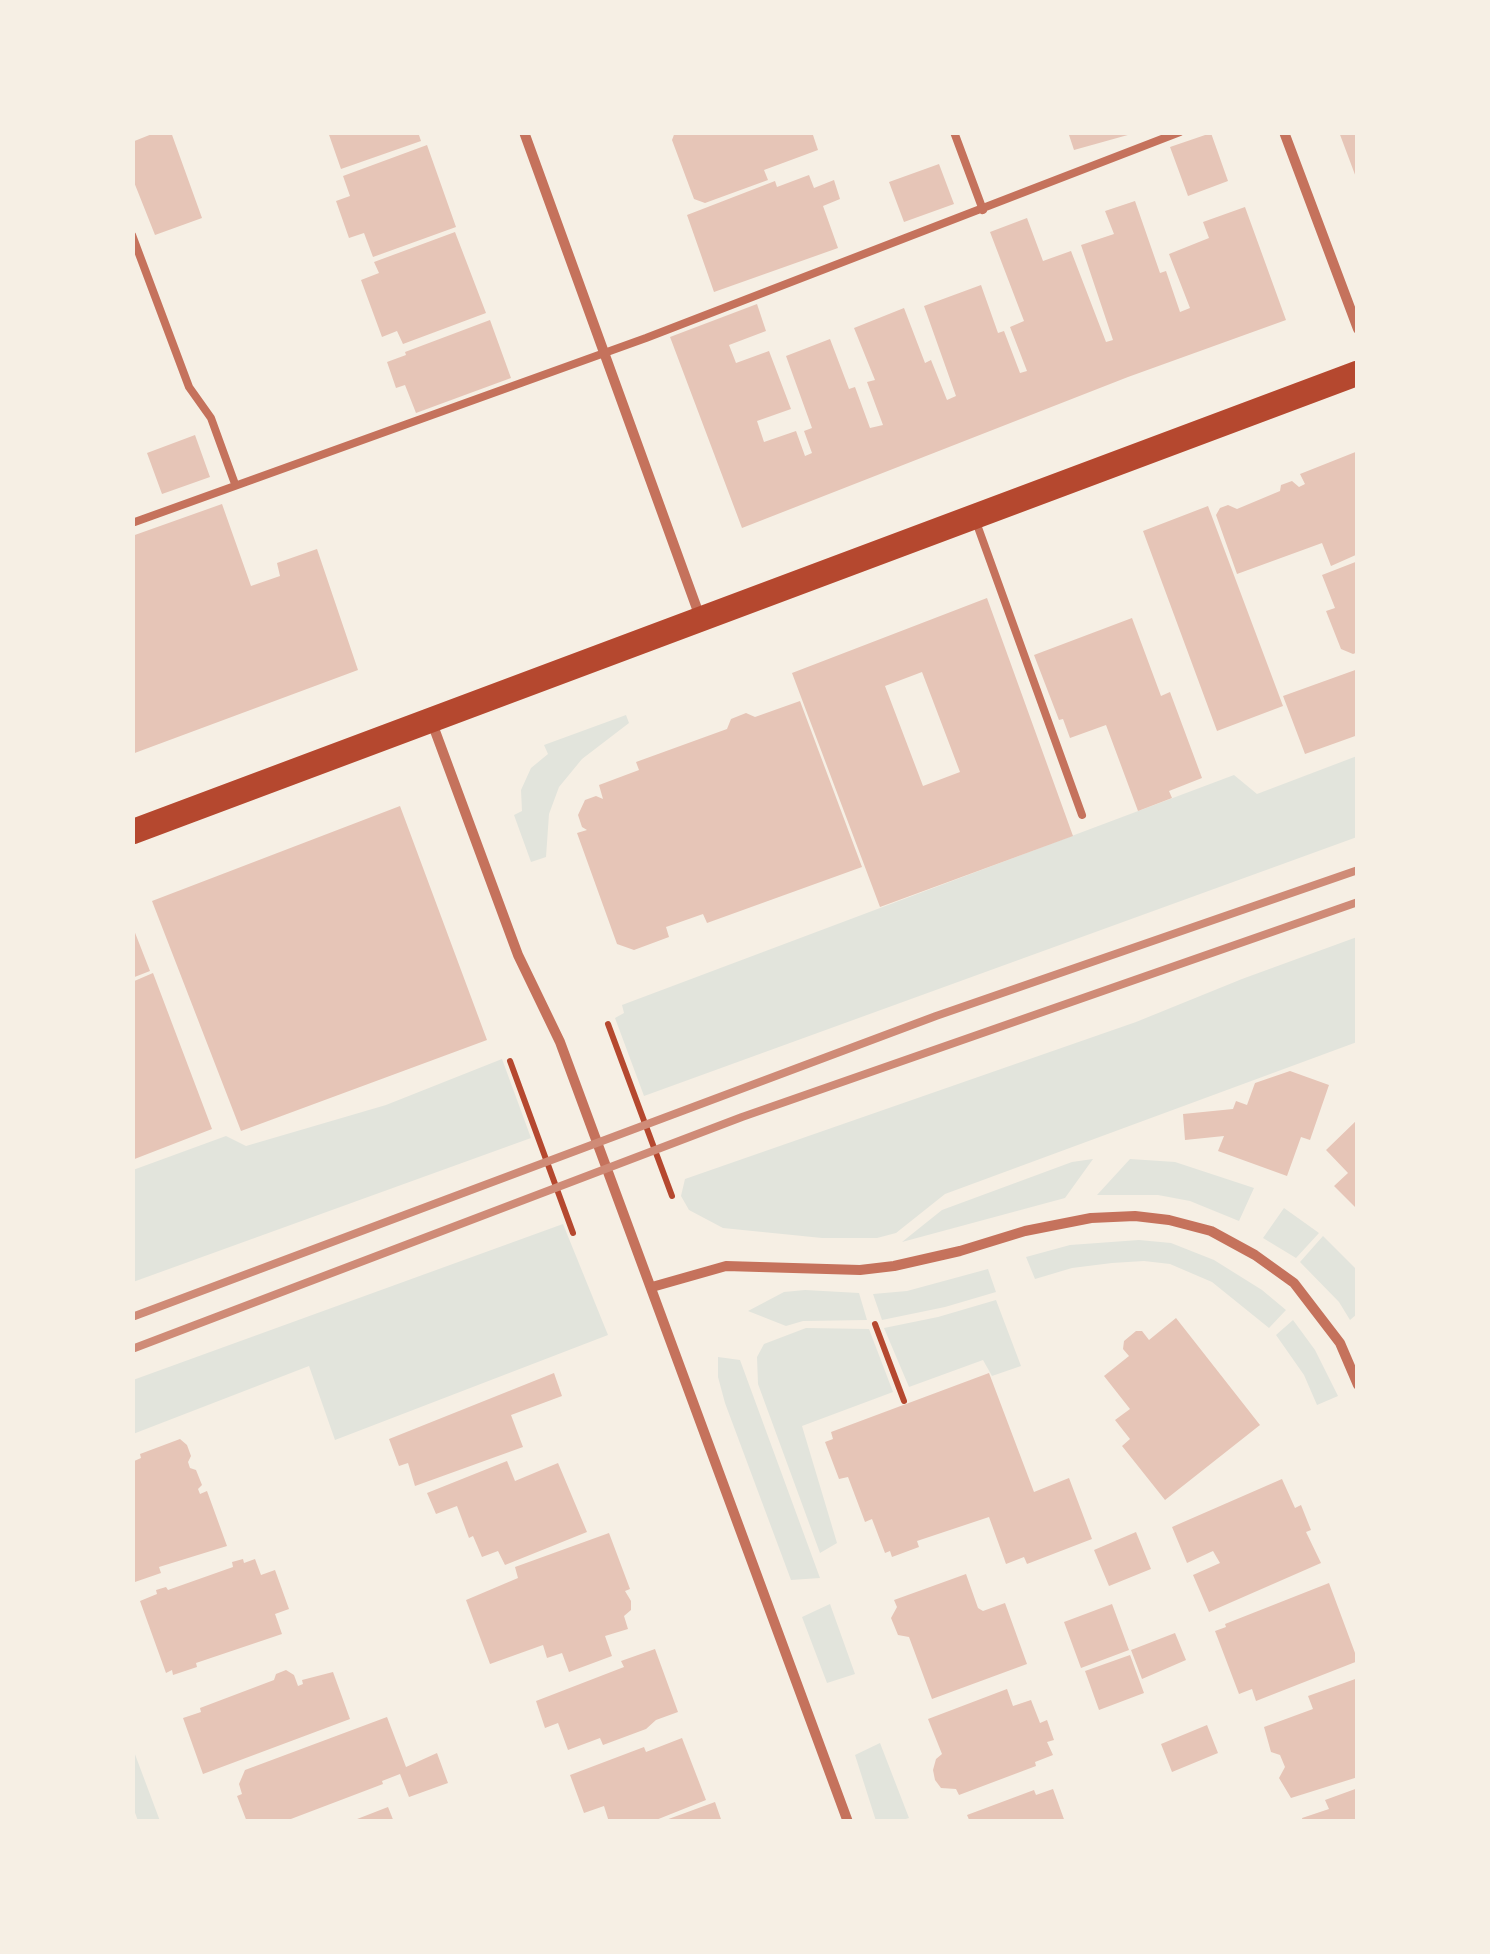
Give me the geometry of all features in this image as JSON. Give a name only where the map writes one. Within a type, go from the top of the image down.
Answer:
[{"type":"main road","points":[[132,832],[1358,373]]},
{"type":"street","points":[[524,132],[700,617]]},
{"type":"street","points":[[1284,132],[1358,328]]},
{"type":"street","points":[[431,719],[518,955],[560,1042],[848,1822]]},
{"type":"street","points":[[652,1288],[726,1266],[860,1270],[894,1266],[1091,1218],[1135,1216],[1168,1220],[1211,1232],[1255,1255],[1294,1283],[1340,1343],[1358,1384]]},
{"type":"lane","points":[[954,132],[982,210]]},
{"type":"lane","points":[[132,523],[604,353],[1180,132]]},
{"type":"lane","points":[[132,235],[188,387],[211,418],[235,484]]},
{"type":"lane","points":[[973,515],[1082,815]]},
{"type":"path","points":[[608,1024],[672,1196]]},
{"type":"path","points":[[510,1060],[573,1233]]},
{"type":"path","points":[[875,1324],[904,1401]]},
{"type":"shaded area","points":[[626,715],[629,723],[582,759],[559,787],[549,814],[546,857],[531,862],[514,815],[522,811],[521,790],[531,768],[548,754],[544,745]]},
{"type":"shaded area","points":[[1357,756],[1357,837],[644,1096],[615,1018],[624,1013],[622,1005],[1234,775],[1257,794]]},
{"type":"shaded area","points":[[1357,937],[1357,1042],[945,1194],[896,1233],[877,1238],[822,1238],[723,1228],[689,1210],[681,1196],[685,1179],[1136,1022]]},
{"type":"shaded area","points":[[502,1059],[531,1138],[133,1282],[133,1170],[226,1136],[246,1146],[386,1105]]},
{"type":"shaded area","points":[[1093,1159],[1065,1198],[902,1242],[942,1210],[1072,1162]]},
{"type":"shaded area","points":[[1130,1159],[1175,1162],[1254,1188],[1239,1221],[1190,1201],[1158,1195],[1097,1195]]},
{"type":"shaded area","points":[[1284,1208],[1319,1233],[1296,1258],[1263,1238]]},
{"type":"shaded area","points":[[563,1224],[608,1335],[335,1440],[309,1366],[133,1434],[133,1380]]},
{"type":"shaded area","points":[[1323,1236],[1357,1270],[1357,1314],[1350,1320],[1339,1302],[1300,1262]]},
{"type":"shaded area","points":[[1139,1240],[1171,1243],[1214,1260],[1286,1310],[1269,1328],[1212,1282],[1170,1264],[1112,1263],[1072,1268],[1035,1279],[1026,1257],[1070,1245]]},
{"type":"shaded area","points":[[988,1269],[996,1292],[945,1307],[882,1320],[873,1294],[907,1291]]},
{"type":"shaded area","points":[[784,1292],[859,1293],[867,1320],[803,1321],[786,1326],[748,1311]]},
{"type":"shaded area","points":[[996,1300],[1021,1366],[992,1376],[983,1360],[909,1387],[884,1328]]},
{"type":"shaded area","points":[[1293,1320],[1315,1350],[1338,1396],[1317,1405],[1304,1375],[1276,1335]]},
{"type":"shaded area","points":[[806,1328],[869,1329],[893,1392],[802,1426],[837,1543],[820,1553],[758,1384],[757,1357],[764,1344]]},
{"type":"shaded area","points":[[718,1357],[740,1360],[820,1578],[791,1580],[725,1403],[718,1377]]},
{"type":"shaded area","points":[[830,1604],[855,1674],[827,1683],[802,1617]]},
{"type":"shaded area","points":[[880,1743],[909,1818],[876,1821],[855,1755]]},
{"type":"shaded area","points":[[132,1749],[160,1821],[138,1821],[133,1807]]},
{"type":"building","points":[[157,132],[171,132],[202,218],[155,235],[132,177],[132,142]]},
{"type":"building","points":[[328,132],[418,132],[421,141],[341,169]]},
{"type":"building","points":[[675,132],[812,132],[818,150],[764,170],[768,180],[705,203],[694,199],[672,140]]},
{"type":"building","points":[[1068,132],[1135,132],[1135,133],[1074,150]]},
{"type":"building","points":[[1339,132],[1358,132],[1358,180],[1357,180]]},
{"type":"building","points":[[1211,133],[1228,181],[1188,196],[1170,147]]},
{"type":"building","points":[[427,145],[456,227],[373,257],[364,233],[349,238],[336,201],[350,196],[343,176]]},
{"type":"building","points":[[939,164],[954,204],[904,222],[889,182]]},
{"type":"building","points":[[809,175],[814,188],[834,180],[840,199],[823,206],[838,248],[714,292],[687,215],[775,181],[777,187]]},
{"type":"building","points":[[1135,201],[1160,273],[1166,271],[1180,312],[1190,308],[1169,254],[1209,238],[1203,222],[1245,207],[1286,320],[1128,377],[742,528],[670,337],[757,304],[766,331],[729,345],[736,363],[769,351],[791,409],[757,421],[764,442],[796,431],[805,456],[812,453],[804,431],[812,428],[786,356],[830,339],[849,389],[855,387],[870,428],[883,425],[867,382],[875,380],[854,328],[904,308],[925,363],[931,360],[947,400],[956,396],[924,306],[981,285],[998,333],[1004,331],[1020,373],[1027,371],[1010,327],[1024,321],[990,232],[1027,218],[1043,261],[1071,251],[1106,342],[1113,340],[1081,245],[1114,234],[1105,211]]},
{"type":"building","points":[[455,232],[486,313],[403,344],[397,331],[382,337],[361,280],[379,273],[374,262]]},
{"type":"building","points":[[490,320],[511,378],[416,413],[405,385],[396,388],[387,362]]},
{"type":"building","points":[[195,435],[210,477],[162,494],[147,453]]},
{"type":"building","points":[[1358,451],[1358,554],[1331,566],[1322,543],[1237,574],[1216,515],[1220,508],[1228,505],[1237,509],[1280,491],[1281,485],[1292,481],[1299,487],[1305,484],[1300,474]]},
{"type":"building","points":[[222,504],[251,586],[280,576],[277,563],[317,549],[358,670],[132,754],[132,536]]},
{"type":"building","points":[[1208,506],[1283,706],[1217,731],[1143,531]]},
{"type":"building","points":[[1358,561],[1358,652],[1353,654],[1341,649],[1326,611],[1335,608],[1322,575]]},
{"type":"building","points":[[987,598],[1073,836],[880,907],[792,673]],"holes":[[[922,672],[960,772],[923,786],[885,686]]]},
{"type":"building","points":[[1132,618],[1161,696],[1170,692],[1202,778],[1169,791],[1172,798],[1138,811],[1106,725],[1070,738],[1034,655]]},
{"type":"building","points":[[1358,669],[1358,735],[1305,754],[1283,696]]},
{"type":"building","points":[[800,701],[862,867],[707,923],[703,914],[666,927],[669,937],[634,950],[617,944],[577,833],[587,830],[578,815],[585,800],[596,796],[603,799],[599,785],[639,770],[636,762],[727,729],[731,719],[746,713],[755,717]]},
{"type":"building","points":[[400,806],[487,1040],[241,1131],[152,901]]},
{"type":"building","points":[[132,925],[150,971],[132,978]]},
{"type":"building","points":[[153,973],[212,1129],[132,1160],[132,982]]},
{"type":"building","points":[[1290,1071],[1329,1085],[1310,1140],[1301,1137],[1287,1176],[1218,1151],[1224,1136],[1185,1140],[1183,1114],[1233,1109],[1236,1101],[1247,1105],[1255,1083]]},
{"type":"building","points":[[1358,1119],[1358,1210],[1334,1186],[1348,1173],[1326,1150]]},
{"type":"building","points":[[1176,1318],[1260,1425],[1165,1500],[1122,1446],[1130,1439],[1115,1420],[1130,1409],[1104,1376],[1129,1356],[1123,1349],[1124,1341],[1136,1331],[1142,1331],[1149,1340]]},
{"type":"building","points":[[554,1373],[562,1396],[511,1415],[523,1447],[415,1486],[408,1463],[399,1466],[389,1439]]},
{"type":"building","points":[[989,1373],[1034,1492],[1069,1478],[1092,1539],[1027,1564],[1024,1557],[1006,1564],[989,1517],[917,1541],[919,1547],[892,1557],[890,1551],[885,1553],[872,1519],[865,1522],[848,1477],[839,1479],[825,1442],[833,1439],[831,1432]]},
{"type":"building","points":[[180,1439],[187,1445],[190,1468],[196,1470],[202,1485],[198,1489],[200,1494],[207,1491],[227,1546],[159,1567],[161,1573],[132,1583],[132,1462],[141,1458],[140,1454]]},
{"type":"building","points":[[507,1461],[515,1481],[558,1463],[587,1532],[505,1565],[498,1551],[482,1557],[473,1536],[469,1538],[457,1506],[436,1514],[427,1493]]},
{"type":"building","points":[[1282,1479],[1295,1508],[1301,1505],[1311,1530],[1306,1532],[1321,1563],[1209,1612],[1193,1575],[1220,1563],[1213,1551],[1187,1563],[1172,1527]]},
{"type":"building","points":[[1136,1532],[1151,1569],[1109,1586],[1094,1550]]},
{"type":"building","points":[[609,1533],[631,1601],[631,1610],[624,1616],[628,1629],[605,1636],[612,1656],[569,1672],[562,1653],[547,1658],[543,1645],[490,1664],[466,1600],[518,1578],[515,1567]]},
{"type":"building","points":[[243,1559],[244,1563],[255,1559],[261,1575],[275,1570],[289,1609],[275,1614],[282,1634],[196,1663],[197,1667],[173,1675],[172,1670],[166,1673],[140,1601],[157,1594],[156,1590],[168,1590],[233,1567],[232,1562]]},
{"type":"building","points":[[966,1574],[978,1608],[983,1611],[1005,1603],[1027,1664],[932,1699],[909,1637],[898,1635],[891,1618],[897,1607],[894,1600]]},
{"type":"building","points":[[1329,1583],[1358,1661],[1256,1701],[1252,1689],[1239,1694],[1215,1631]]},
{"type":"building","points":[[1112,1604],[1129,1650],[1081,1668],[1064,1622]]},
{"type":"building","points":[[1175,1633],[1186,1660],[1142,1679],[1131,1650]]},
{"type":"building","points":[[655,1649],[678,1712],[603,1745],[600,1738],[568,1750],[558,1723],[545,1728],[536,1701],[624,1667],[621,1661]]},
{"type":"building","points":[[1130,1655],[1144,1693],[1099,1710],[1085,1671]]},
{"type":"building","points":[[286,1670],[294,1675],[298,1686],[303,1684],[302,1680],[333,1672],[350,1719],[203,1774],[183,1718],[274,1680],[276,1674]]},
{"type":"building","points":[[1358,1678],[1358,1777],[1291,1798],[1279,1778],[1285,1767],[1280,1755],[1271,1752],[1264,1727],[1313,1709],[1308,1696]]},
{"type":"building","points":[[1007,1689],[1013,1706],[1031,1700],[1040,1723],[1047,1720],[1054,1740],[1047,1742],[1053,1755],[1035,1762],[1036,1766],[959,1795],[956,1789],[941,1788],[933,1770],[942,1754],[928,1719]]},
{"type":"building","points":[[387,1717],[406,1767],[437,1753],[448,1783],[409,1797],[400,1774],[283,1822],[247,1822],[237,1796],[242,1794],[239,1784],[245,1770]]},
{"type":"building","points":[[1207,1725],[1218,1753],[1172,1772],[1161,1744]]},
{"type":"building","points":[[682,1738],[706,1800],[651,1822],[609,1822],[604,1806],[584,1813],[570,1775],[644,1747],[646,1752]]},
{"type":"building","points":[[1358,1788],[1358,1822],[1303,1822],[1302,1818],[1329,1809],[1325,1800]]},
{"type":"building","points":[[1053,1789],[1065,1822],[970,1822],[967,1815],[1034,1790],[1036,1795]]},
{"type":"building","points":[[715,1802],[722,1822],[663,1822],[663,1821]]},
{"type":"building","points":[[388,1807],[394,1822],[352,1822],[352,1821]]},
{"type":"railway","points":[[132,1317],[936,1016],[1358,870]]},
{"type":"railway","points":[[132,1349],[742,1117],[1358,902]]}]
